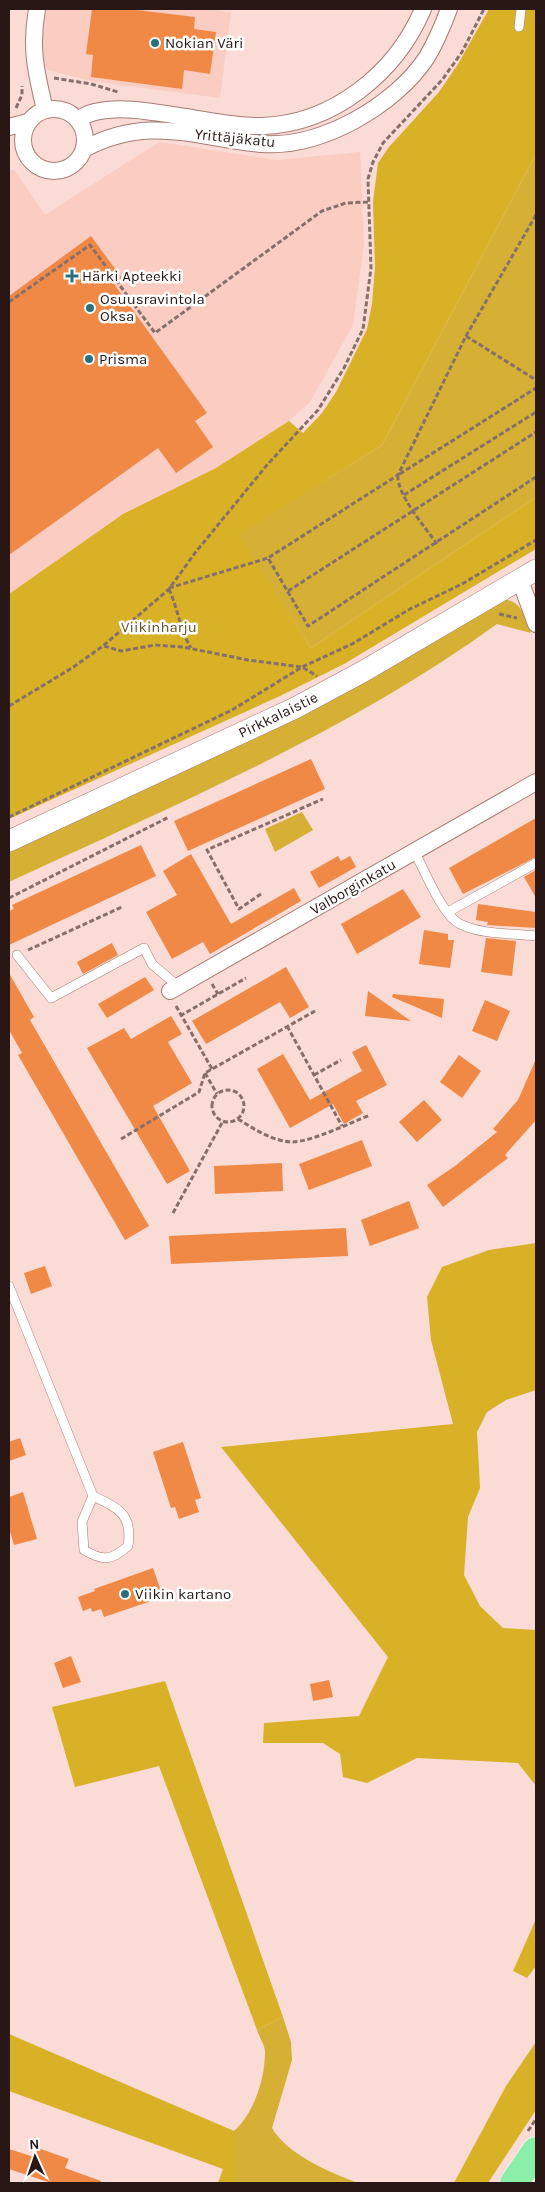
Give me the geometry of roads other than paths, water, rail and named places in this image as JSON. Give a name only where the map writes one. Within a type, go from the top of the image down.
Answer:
[{"type":"highway","points":[[514,2183],[536,2150]]},
{"type":"street","points":[[37,9],[33,34],[33,55],[45,110]]},
{"type":"street","name":"Yrittäjäkatu","points":[[78,119],[95,112],[134,110],[242,125],[262,126],[299,120],[338,105],[360,91],[378,76],[407,38],[423,9]]},
{"type":"street","name":"Yrittäjäkatu","points":[[84,149],[103,139],[124,132],[143,130],[170,131],[263,144],[285,144],[312,138],[346,125],[383,102],[408,80],[427,57],[449,9]]},
{"type":"street","points":[[45,110],[63,110],[78,119],[83,128],[85,138],[84,149],[75,163],[59,170],[42,169],[30,160],[23,142],[24,132],[28,122],[36,114],[45,110]]},
{"type":"street","points":[[9,127],[28,122]]},
{"type":"street","points":[[9,146],[26,153]]},
{"type":"street","points":[[528,575],[536,624]]},
{"type":"street","name":"Pirkkalaistie","points":[[9,841],[295,708],[364,671],[528,575]]},
{"type":"street","name":"Valborginkatu","points":[[175,989],[536,782]]},
{"type":"lane","points":[[520,28],[521,9]]},
{"type":"lane","points":[[415,852],[448,912],[458,923],[474,929],[536,936]]},
{"type":"lane","points":[[448,912],[536,863]]},
{"type":"lane","points":[[17,955],[51,998],[144,948],[152,964],[175,989]]},
{"type":"lane","points":[[9,1286],[93,1496],[120,1510],[127,1519],[130,1534],[128,1546],[117,1555],[107,1559],[95,1556],[84,1550],[82,1522],[93,1496]]},
{"type":"place","name":"Nokian Väri","points":[[155,43]]},
{"type":"place","name":"Härki Apteekki","points":[[72,276]]},
{"type":"place","name":"Osuusravintola Oksa","points":[[90,308]]},
{"type":"place","name":"Prisma","points":[[89,359]]},
{"type":"place","name":"Viikin kartano","points":[[125,1594]]},
{"type":"park label","name":"Viikinharju","points":[[159,627]]}]
